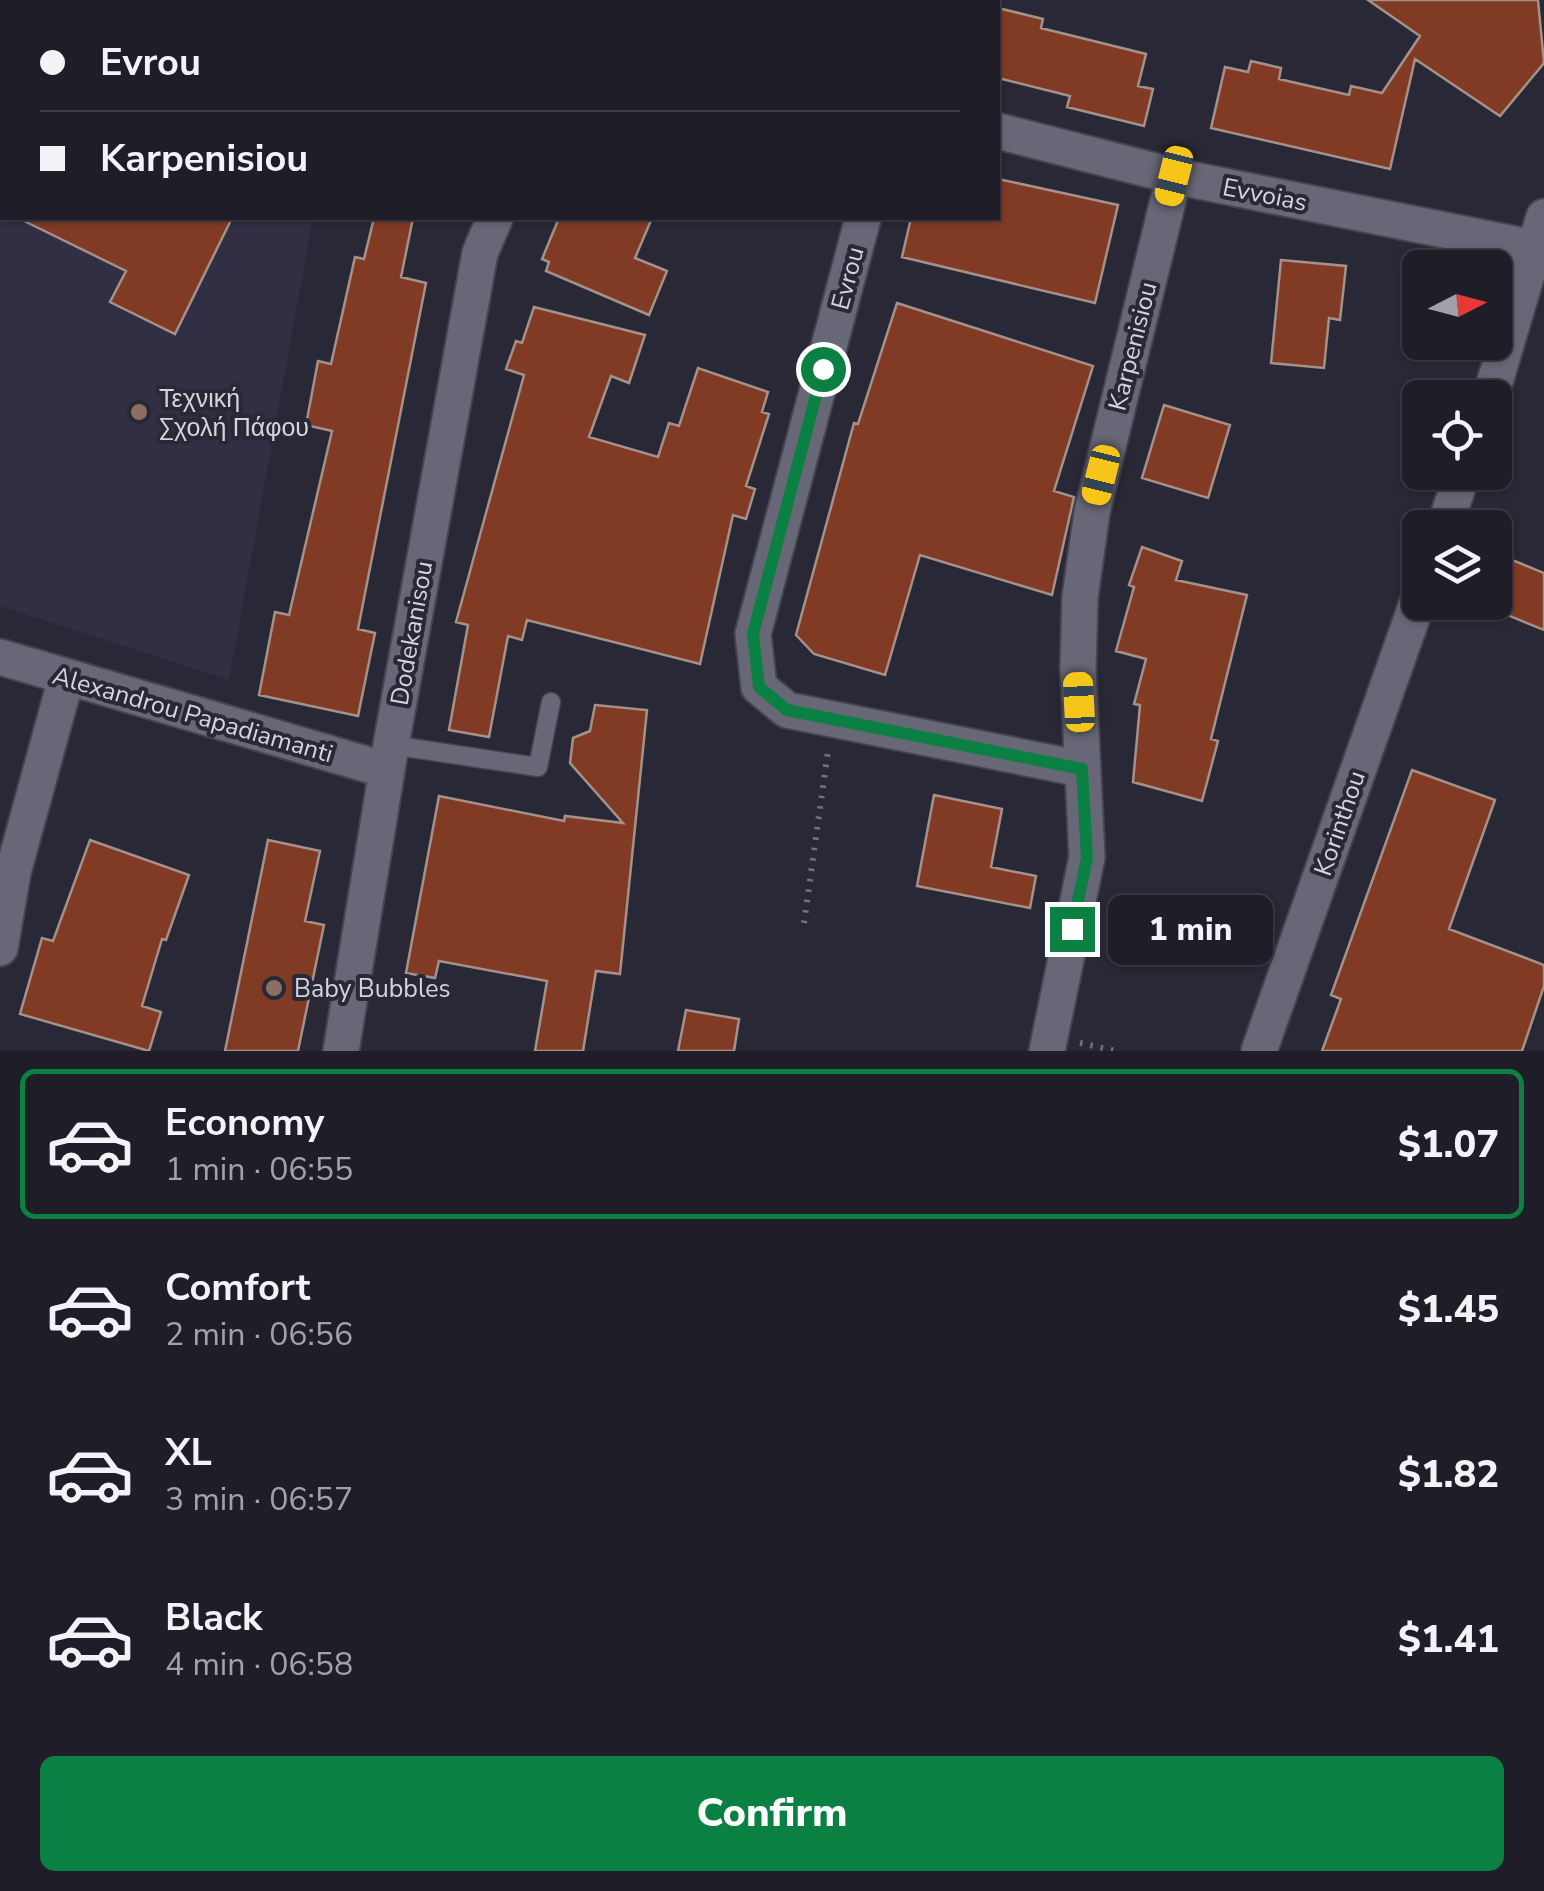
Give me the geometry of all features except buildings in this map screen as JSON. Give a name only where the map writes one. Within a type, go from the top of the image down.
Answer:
[{"type":"street","name":"Evvoias","points":[[1000,131],[1174,176],[1539,232]]},
{"type":"street","name":"Karpenisiou","points":[[1047,1051],[1087,858],[1078,669],[1080,597],[1092,512],[1174,176]]},
{"type":"street","name":"Dodekanisou","points":[[341,1051],[480,253],[494,220]]},
{"type":"street","name":"Evrou","points":[[833,719],[787,710],[759,687],[753,634],[862,220]]},
{"type":"street","points":[[1495,380],[1539,232]]},
{"type":"street","name":"Korinthou","points":[[1258,1051],[1411,620]]},
{"type":"street","name":"Alexandrou Papadiamanti","points":[[0,657],[66,679],[389,758]]},
{"type":"street","points":[[0,948],[13,872],[66,679]]},
{"type":"street","points":[[833,719],[1082,769]]},
{"type":"lane","points":[[389,758],[538,767],[551,702]]},
{"type":"path","points":[[804,923],[833,719]]},
{"type":"shaded area","name":"Τεχνική Σχολή Πάφου","points":[[0,220],[313,220],[229,680],[0,606]]},
{"type":"place","name":"Τεχνική Σχολή Πάφου","points":[[139,412]]},
{"type":"place","name":"Baby Bubbles","points":[[274,988]]},
{"type":"route","points":[[823,369],[753,634],[759,687],[787,710],[1082,769],[1087,858],[1072,929]]}]
